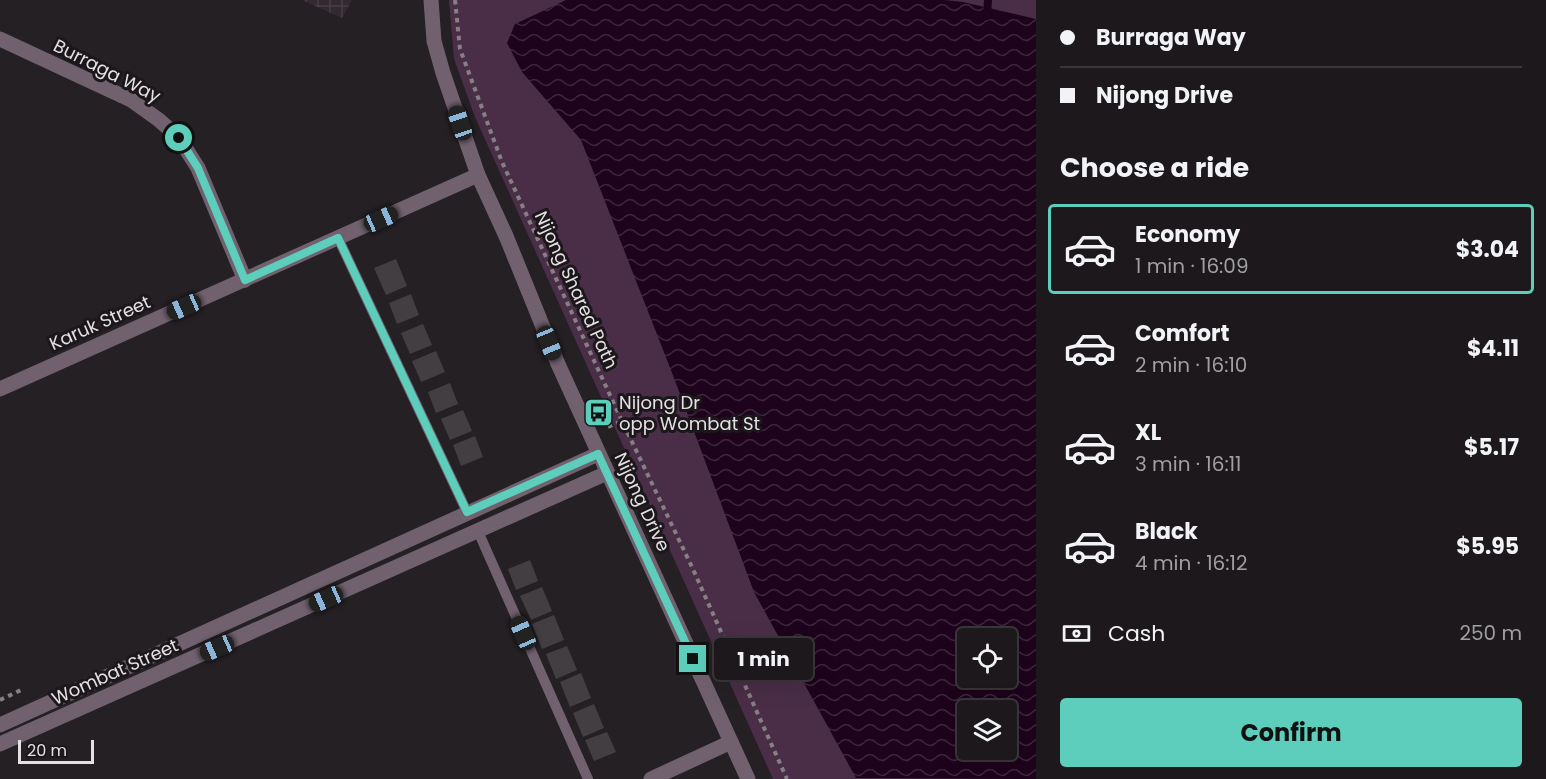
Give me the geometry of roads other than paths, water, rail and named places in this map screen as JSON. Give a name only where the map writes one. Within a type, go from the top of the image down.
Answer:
[{"type":"street","name":"Nijong Drive","points":[[431,0],[434,41],[478,175],[598,454],[748,779]]},
{"type":"street","name":"Burraga Way","points":[[0,39],[130,100],[159,120],[179,138],[198,168],[245,280]]},
{"type":"street","name":"Karuk Street","points":[[0,389],[478,175]]},
{"type":"street","name":"Wombat Street","points":[[0,725],[598,454]]},
{"type":"street","name":"Wombat Street","points":[[0,744],[130,688],[607,472]]},
{"type":"street","points":[[651,779],[731,742]]},
{"type":"lane","points":[[338,238],[467,512]]},
{"type":"lane","points":[[477,529],[588,779]]},
{"type":"water","points":[[566,0],[944,0],[963,2],[1036,19],[1036,779],[856,778],[754,592],[581,140],[522,72],[507,43],[515,24]]},
{"type":"waterway","points":[[987,16],[988,0]]},
{"type":"place","name":"Nijong Dr opp Wombat St","points":[[598,413]]}]
